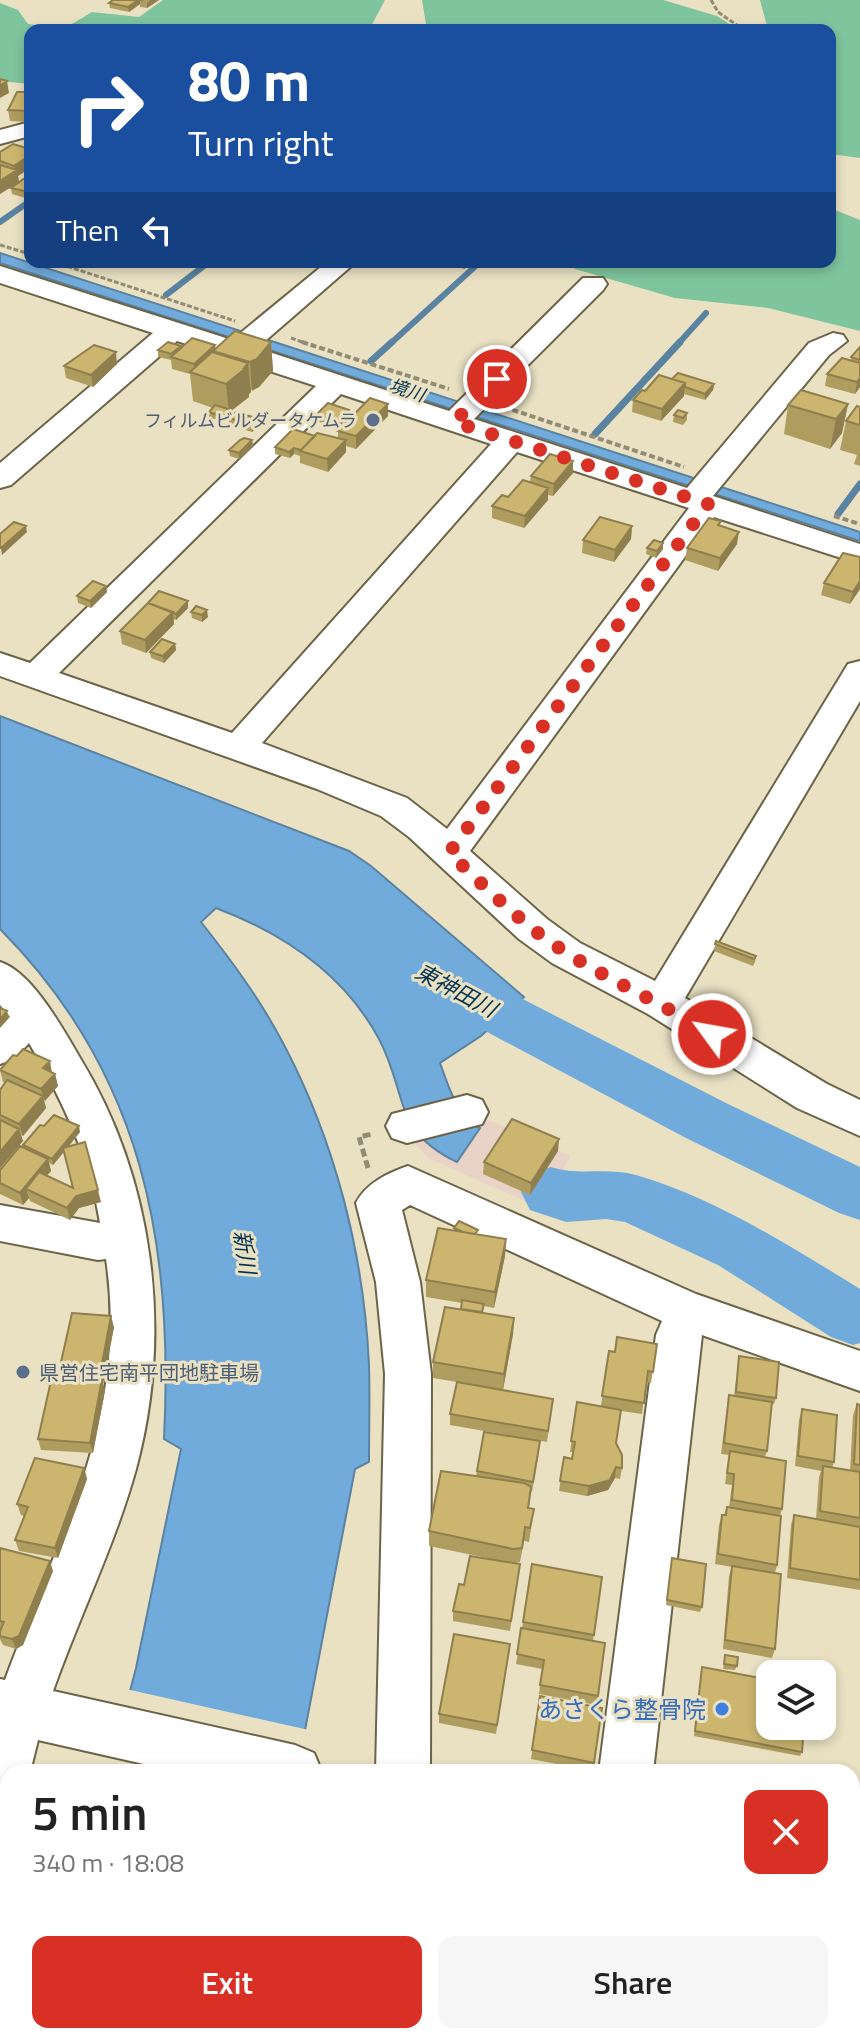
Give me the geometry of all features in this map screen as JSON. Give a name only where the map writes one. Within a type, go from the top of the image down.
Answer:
[{"type":"street","points":[[247,343],[336,268]]},
{"type":"street","points":[[32,276],[173,330],[247,343],[336,383],[463,413],[511,440],[703,494],[860,554]]},
{"type":"street","points":[[463,413],[593,284]]},
{"type":"street","points":[[0,479],[173,330]]},
{"type":"street","points":[[449,853],[703,494],[819,349],[833,341]]},
{"type":"street","points":[[35,677],[336,383]]},
{"type":"street","points":[[238,748],[511,440]]},
{"type":"street","points":[[0,664],[364,792],[394,807],[533,929],[566,953],[662,1003],[812,1096],[860,1119]]},
{"type":"street","points":[[662,1003],[860,672]]},
{"type":"street","points":[[0,977],[36,1022],[67,1071],[91,1120],[110,1175],[124,1236],[134,1318],[129,1392],[122,1430],[97,1509],[10,1708],[5,1764]]},
{"type":"street","points":[[0,1048],[15,1032],[36,1022]]},
{"type":"street","points":[[407,1126],[467,1112]]},
{"type":"street","points":[[403,1764],[408,1374],[398,1282],[378,1203],[408,1184],[688,1311],[860,1371]]},
{"type":"street","points":[[0,1223],[98,1242],[124,1236]]},
{"type":"street","points":[[627,1764],[679,1335],[688,1311]]},
{"type":"street","points":[[10,1708],[260,1764]]},
{"type":"path","points":[[711,0],[718,12],[735,24]]},
{"type":"path","points":[[0,245],[32,276]]},
{"type":"shaded area","points":[[486,1119],[571,1156],[544,1199],[554,1203],[549,1212],[428,1158],[410,1133],[416,1132],[457,1162]]},
{"type":"green space","points":[[163,0],[385,0],[372,24],[72,24],[92,12],[139,17]]},
{"type":"green space","points":[[422,0],[663,0],[717,16],[730,24],[426,24]]},
{"type":"green space","points":[[760,0],[860,0],[860,158],[836,155],[836,24],[766,24]]},
{"type":"green space","points":[[0,3],[18,10],[28,24],[24,24],[24,83],[0,81]]},
{"type":"green space","points":[[836,210],[860,220],[860,331],[768,308],[675,298],[575,269],[836,268]]},
{"type":"water","name":"境川","points":[[0,253],[24,261],[24,268],[46,268],[860,532],[860,541],[0,263]]},
{"type":"water","name":"新川","points":[[0,716],[349,851],[371,866],[524,997],[481,1036],[440,1063],[459,1108],[480,1128],[457,1162],[436,1150],[411,1124],[379,1039],[365,1016],[329,976],[287,943],[241,918],[216,908],[201,922],[245,980],[274,1027],[318,1119],[344,1199],[366,1323],[369,1462],[355,1469],[299,1764],[111,1764],[136,1668],[181,1449],[164,1439],[166,1367],[163,1297],[154,1230],[139,1165],[117,1102],[87,1042],[49,984],[0,929]]},
{"type":"pier","points":[[126,1689],[309,1730],[303,1764],[107,1764]]},
{"type":"building","points":[[113,0],[138,0],[128,7],[109,3]]},
{"type":"building","points":[[17,92],[24,92],[24,111],[8,110]]},
{"type":"building","points":[[13,144],[24,147],[24,159],[14,166],[0,161],[0,152]]},
{"type":"building","points":[[0,165],[17,170],[0,181]]},
{"type":"building","points":[[24,179],[24,191],[11,188]]},
{"type":"building","points":[[235,331],[271,342],[257,359],[250,362],[213,351]]},
{"type":"building","points":[[192,338],[215,345],[194,364],[171,357]]},
{"type":"building","points":[[168,342],[181,346],[171,354],[158,350]]},
{"type":"building","points":[[94,345],[116,352],[91,375],[64,366]]},
{"type":"building","points":[[860,347],[860,360],[851,357]]},
{"type":"building","points":[[212,352],[248,363],[226,384],[190,372]]},
{"type":"building","points":[[842,358],[860,363],[857,382],[827,374]]},
{"type":"building","points":[[678,373],[714,384],[705,394],[672,379]]},
{"type":"building","points":[[659,375],[685,383],[662,409],[633,400],[642,390],[645,391]]},
{"type":"building","points":[[801,390],[848,404],[836,419],[788,405]]},
{"type":"building","points":[[370,398],[388,404],[356,436],[338,431]]},
{"type":"building","points":[[328,403],[349,410],[338,421],[316,415]]},
{"type":"building","points":[[215,405],[231,410],[222,417],[216,415],[220,411],[214,414],[209,412]]},
{"type":"building","points":[[857,406],[860,407],[860,425],[846,421]]},
{"type":"building","points":[[678,410],[687,413],[683,418],[674,415]]},
{"type":"building","points":[[236,412],[259,419],[252,425],[229,418]]},
{"type":"building","points":[[293,429],[315,436],[301,450],[294,448],[289,452],[275,447]]},
{"type":"building","points":[[317,433],[346,440],[327,459],[300,451]]},
{"type":"building","points":[[240,440],[252,440],[239,453],[229,450]]},
{"type":"building","points":[[550,454],[573,461],[554,484],[531,476]]},
{"type":"building","points":[[523,480],[548,488],[525,516],[492,506],[502,495],[508,497]]},
{"type":"building","points":[[600,517],[632,526],[615,550],[583,540]]},
{"type":"building","points":[[709,518],[721,521],[718,525],[739,532],[720,558],[687,548]]},
{"type":"building","points":[[14,522],[26,526],[0,548],[0,534]]},
{"type":"building","points":[[654,540],[663,543],[657,551],[647,548]]},
{"type":"building","points":[[843,553],[860,557],[860,581],[853,592],[824,583]]},
{"type":"building","points":[[93,581],[106,586],[90,601],[77,596]]},
{"type":"building","points":[[159,591],[188,601],[176,614],[147,604]]},
{"type":"building","points":[[148,603],[173,612],[145,640],[120,631]]},
{"type":"building","points":[[196,606],[207,610],[202,615],[191,612]]},
{"type":"building","points":[[162,639],[175,644],[163,656],[150,652]]},
{"type":"building","points":[[716,941],[756,956],[754,959],[715,944]]},
{"type":"building","points":[[23,1049],[50,1061],[43,1068],[55,1074],[41,1089],[0,1070]]},
{"type":"building","points":[[7,1080],[43,1096],[19,1124],[0,1115],[0,1090]]},
{"type":"building","points":[[54,1115],[79,1126],[52,1159],[23,1145],[40,1125],[44,1126]]},
{"type":"building","points":[[512,1119],[559,1139],[531,1183],[484,1162]]},
{"type":"building","points":[[0,1120],[19,1129],[0,1152]]},
{"type":"building","points":[[85,1142],[98,1190],[76,1196],[67,1208],[26,1189],[39,1172],[73,1188],[63,1148]]},
{"type":"building","points":[[20,1146],[48,1159],[20,1193],[0,1183],[0,1170]]},
{"type":"building","points":[[459,1221],[478,1230],[475,1234],[454,1228]]},
{"type":"building","points":[[438,1228],[506,1239],[495,1292],[426,1280]]},
{"type":"building","points":[[462,1300],[484,1304],[482,1312],[461,1309]]},
{"type":"building","points":[[445,1307],[514,1318],[504,1374],[433,1362]]},
{"type":"building","points":[[72,1313],[111,1316],[100,1374],[59,1371]]},
{"type":"building","points":[[617,1337],[657,1344],[653,1372],[648,1371],[644,1403],[602,1396],[609,1351],[615,1352]]},
{"type":"building","points":[[739,1356],[779,1362],[776,1398],[736,1392]]},
{"type":"building","points":[[52,1376],[102,1379],[90,1443],[38,1439]]},
{"type":"building","points":[[457,1382],[553,1399],[548,1431],[450,1414]]},
{"type":"building","points":[[729,1395],[772,1402],[767,1451],[724,1443]]},
{"type":"building","points":[[577,1402],[621,1410],[616,1443],[622,1455],[622,1468],[616,1467],[610,1480],[589,1486],[560,1481],[564,1457],[572,1459],[575,1442],[571,1441]]},
{"type":"building","points":[[857,1404],[860,1405],[860,1465],[854,1464]]},
{"type":"building","points":[[802,1409],[837,1415],[834,1462],[798,1456]]},
{"type":"building","points":[[484,1432],[540,1441],[533,1482],[477,1471]]},
{"type":"building","points":[[730,1451],[786,1461],[782,1509],[732,1500],[734,1474],[727,1473]]},
{"type":"building","points":[[35,1458],[84,1468],[55,1548],[15,1540],[28,1507],[17,1504]]},
{"type":"building","points":[[823,1466],[860,1472],[860,1518],[820,1511]]},
{"type":"building","points":[[441,1471],[524,1483],[531,1487],[528,1508],[534,1509],[530,1528],[525,1527],[522,1548],[513,1549],[429,1531]]},
{"type":"building","points":[[727,1507],[781,1516],[777,1565],[718,1554],[722,1515],[726,1515]]},
{"type":"building","points":[[794,1515],[860,1527],[860,1580],[790,1568]]},
{"type":"building","points":[[0,1548],[50,1561],[19,1636],[12,1639],[0,1636],[4,1622],[0,1621]]},
{"type":"building","points":[[470,1556],[520,1564],[511,1621],[453,1611],[459,1584],[464,1585]]},
{"type":"building","points":[[672,1558],[706,1564],[702,1607],[667,1600]]},
{"type":"building","points":[[532,1564],[602,1577],[594,1635],[523,1622]]},
{"type":"building","points":[[732,1566],[781,1574],[775,1649],[725,1640]]},
{"type":"building","points":[[521,1628],[605,1643],[598,1696],[540,1685],[544,1660],[517,1654]]},
{"type":"building","points":[[454,1634],[510,1644],[497,1725],[439,1714]]},
{"type":"building","points":[[725,1655],[738,1657],[737,1666],[724,1664]]},
{"type":"building","points":[[702,1667],[756,1677],[756,1740],[803,1740],[802,1752],[695,1731]]},
{"type":"building","points":[[540,1696],[602,1708],[594,1763],[532,1750]]},
{"type":"waterway","points":[[0,222],[24,205]]},
{"type":"waterway","points":[[166,295],[201,268]]},
{"type":"waterway","points":[[390,344],[473,268]]},
{"type":"waterway","points":[[678,344],[706,313]]},
{"type":"waterway","points":[[371,361],[392,342]]},
{"type":"waterway","points":[[595,434],[680,342]]},
{"type":"waterway","points":[[838,514],[860,484]]},
{"type":"waterway","name":"東神田川","points":[[435,979],[705,1120],[860,1195]]},
{"type":"waterway","points":[[551,1192],[566,1197],[606,1194],[634,1199],[740,1247],[853,1318]]},
{"type":"place","name":"フィルムビルダータケムラ","points":[[373,420]]},
{"type":"place","name":"県営住宅南平団地駐車場","points":[[23,1372]]},
{"type":"place","name":"あさくら整骨院","points":[[722,1709]]},
{"type":"route","points":[[497,379],[454,422],[708,504],[449,853],[503,904],[566,953],[662,1003],[712,1034]]}]
